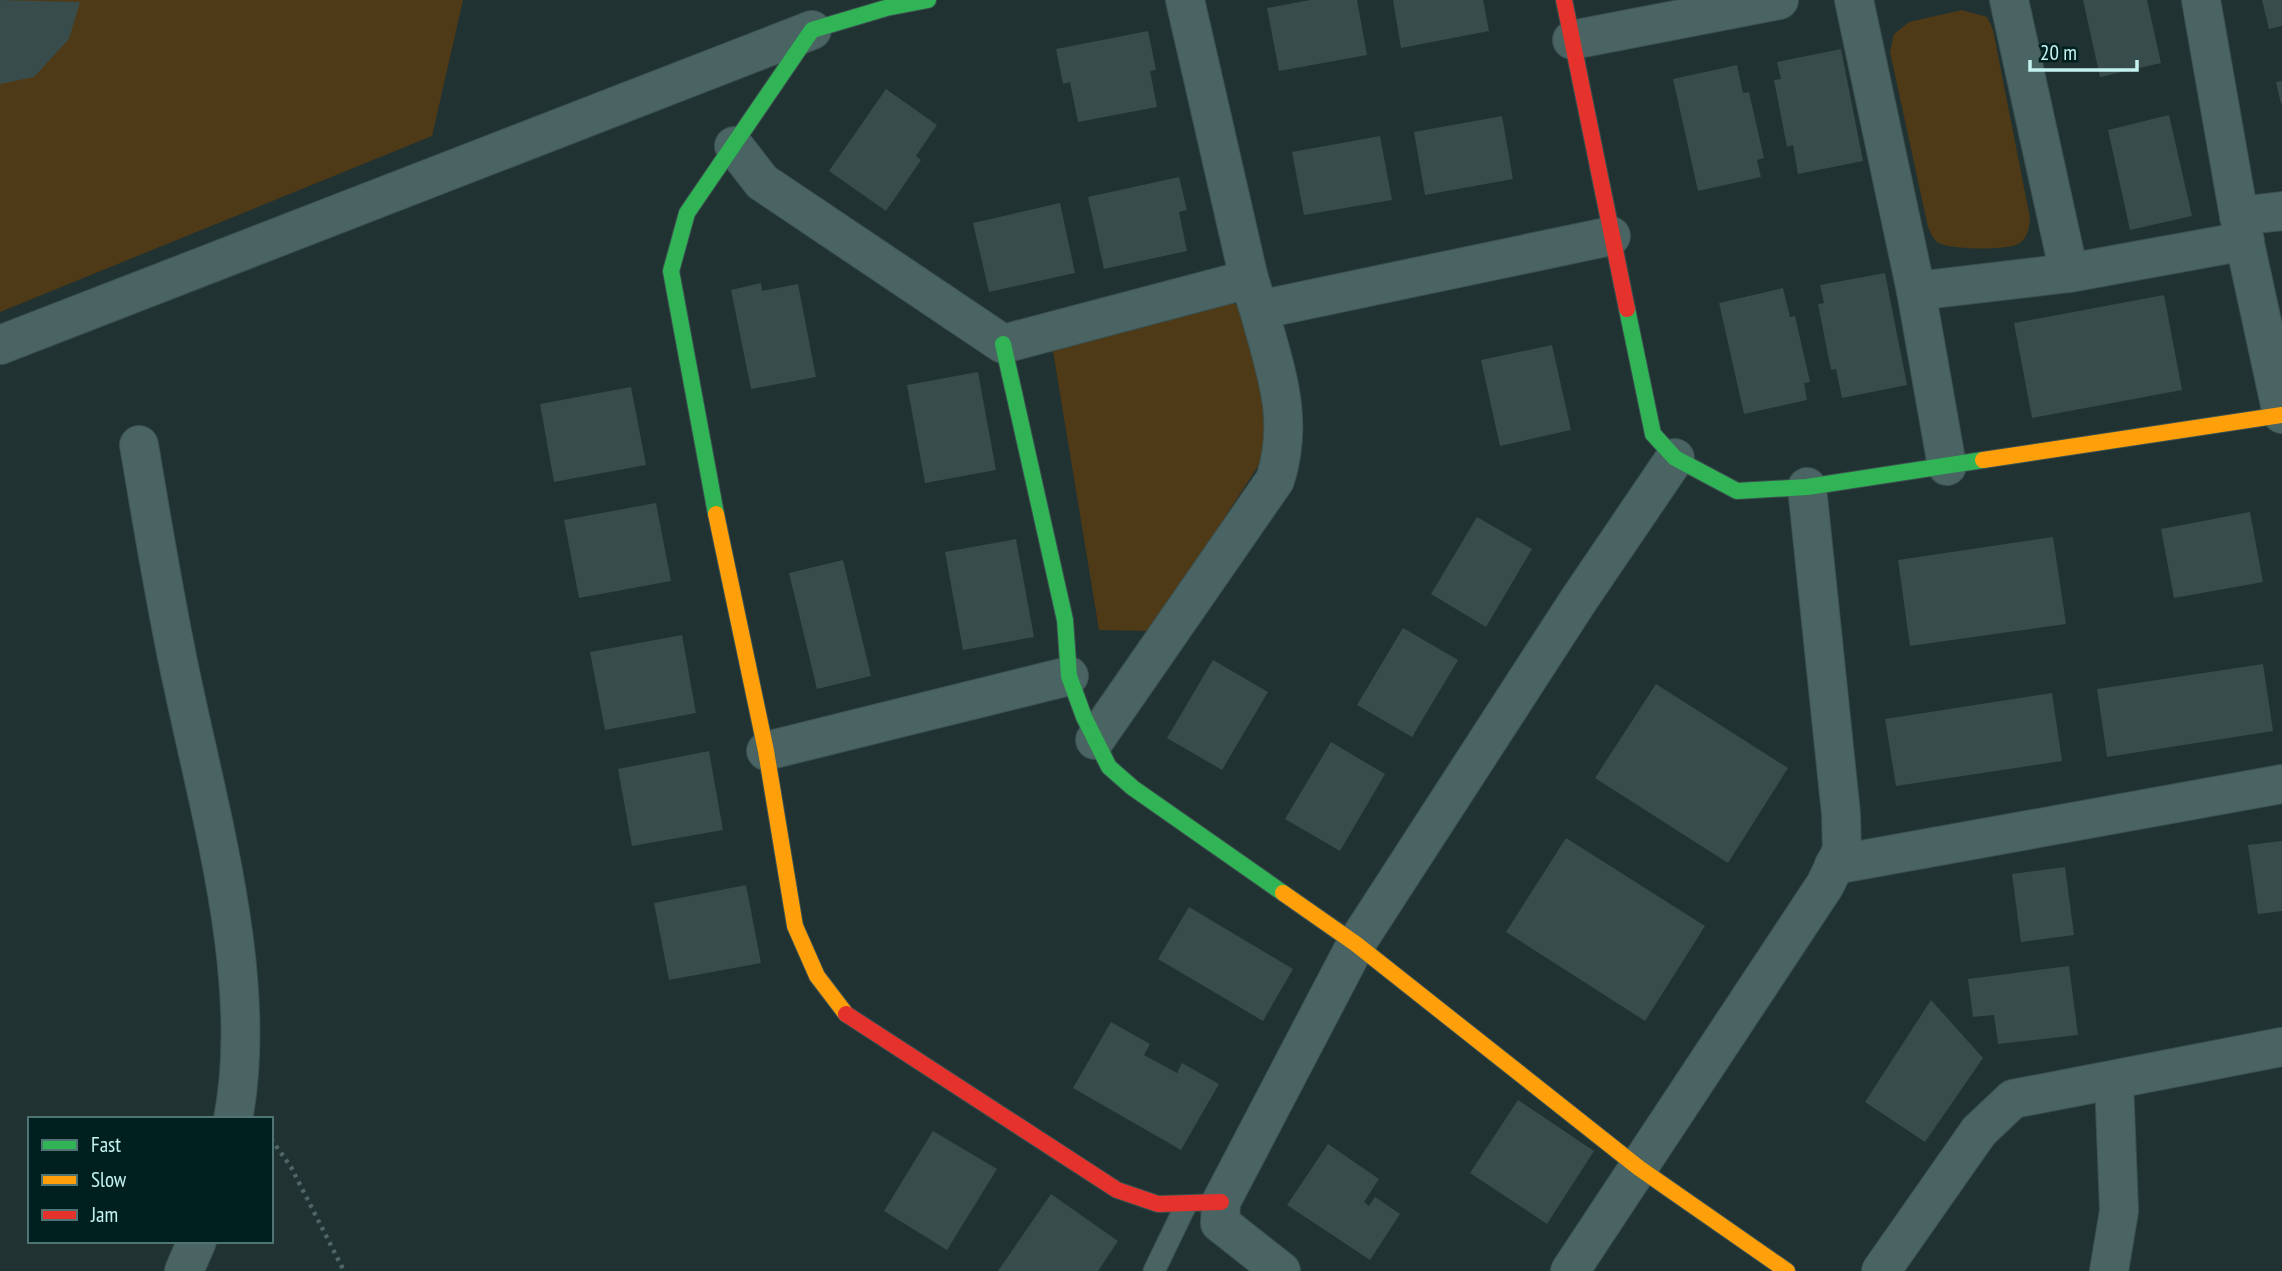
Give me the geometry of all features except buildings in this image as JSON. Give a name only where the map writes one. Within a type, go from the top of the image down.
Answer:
[{"type":"street","points":[[0,345],[812,30],[885,4],[928,0]]},
{"type":"street","points":[[1095,740],[1275,480],[1283,456],[1286,428],[1282,400],[1254,294],[1185,0]]},
{"type":"street","points":[[1564,0],[1653,434],[1675,458],[1737,491],[1807,487],[2282,414],[2242,229],[2201,0]]},
{"type":"street","points":[[1572,40],[1779,0]]},
{"type":"street","points":[[1854,0],[1916,291],[1947,466]]},
{"type":"street","points":[[2009,0],[2069,273]]},
{"type":"street","points":[[812,30],[687,212],[671,271],[702,444],[766,751],[795,926],[817,976],[846,1014],[1100,1181],[1135,1199],[1160,1206],[1203,1204]]},
{"type":"street","points":[[734,146],[762,182],[1003,344],[1065,620],[1069,676],[1095,740],[1109,766],[1133,788],[1356,944],[1639,1168],[1787,1271]]},
{"type":"street","points":[[1916,291],[2069,273],[2242,229],[2282,211]]},
{"type":"street","points":[[1003,344],[1254,294],[1611,236]]},
{"type":"street","points":[[139,445],[178,666],[227,894],[241,1029],[238,1092],[233,1117]]},
{"type":"street","points":[[1203,1204],[1356,944],[1570,612],[1675,458]]},
{"type":"street","points":[[1570,1271],[1825,885],[1842,850],[1841,814],[1807,487]]},
{"type":"street","points":[[766,751],[1069,676]]},
{"type":"street","points":[[1834,865],[2282,784]]},
{"type":"street","points":[[1881,1271],[1979,1130],[2013,1099],[2282,1047]]},
{"type":"street","points":[[2109,1271],[2119,1211],[2114,1080]]},
{"type":"street","points":[[1203,1204],[1220,1223],[1281,1271]]},
{"type":"street","points":[[184,1271],[196,1243]]},
{"type":"lane","points":[[1154,1271],[1203,1204]]},
{"type":"path","points":[[273,1142],[291,1167],[344,1271]]},
{"type":"shaded area","points":[[0,0],[463,0],[432,136],[0,312]]},
{"type":"shaded area","points":[[1962,10],[1987,17],[1993,30],[2030,218],[2025,238],[2014,246],[1978,248],[1943,245],[1936,241],[1928,227],[1890,52],[1894,34],[1909,22]]},
{"type":"shaded area","points":[[1234,303],[1254,325],[1272,414],[1262,460],[1151,631],[1099,630],[1053,351]]},
{"type":"traffic: fast","points":[[716,514],[671,271],[687,213],[812,30],[886,8],[928,0]]},
{"type":"traffic: fast","points":[[1627,309],[1653,434],[1675,458],[1737,491],[1807,487],[1983,460]]},
{"type":"traffic: fast","points":[[1003,344],[1065,620],[1069,676],[1084,717],[1109,767],[1133,788],[1283,893]]},
{"type":"traffic: slow","points":[[1983,460],[2282,415]]},
{"type":"traffic: slow","points":[[716,514],[766,751],[795,926],[817,976],[846,1014]]},
{"type":"traffic: slow","points":[[1283,893],[1356,944],[1639,1168],[1787,1271]]},
{"type":"traffic: jam","points":[[1564,0],[1627,309]]},
{"type":"traffic: jam","points":[[846,1014],[1117,1190],[1158,1204],[1221,1202]]}]
